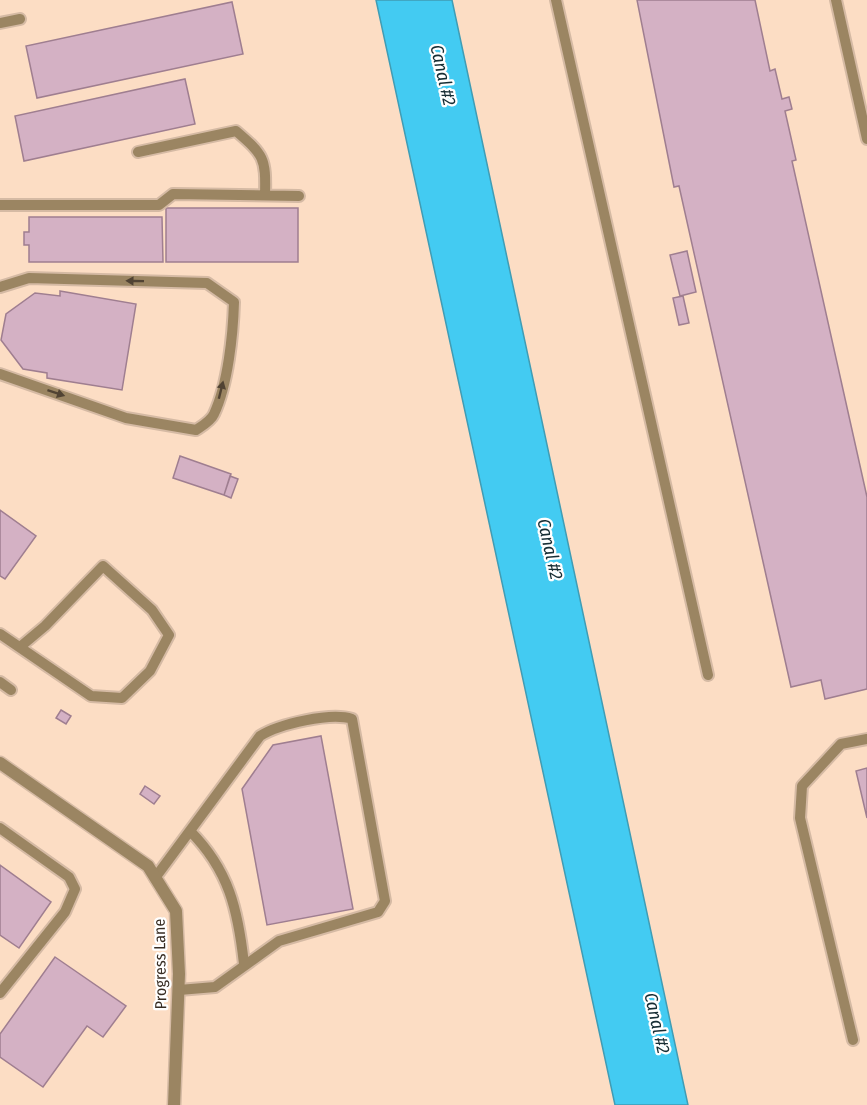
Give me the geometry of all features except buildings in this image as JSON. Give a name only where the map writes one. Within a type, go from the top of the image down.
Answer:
[{"type":"street","name":"Progress Lane","points":[[0,763],[148,866],[176,911],[179,990],[174,1105]]},
{"type":"lane","points":[[556,0],[708,675]]},
{"type":"lane","points":[[836,0],[867,139]]},
{"type":"lane","points":[[0,23],[20,19]]},
{"type":"lane","points":[[138,152],[236,131],[256,148],[266,166],[265,195]]},
{"type":"lane","points":[[0,205],[159,205],[173,194],[299,196]]},
{"type":"lane","points":[[0,287],[29,278],[207,283],[234,302],[233,328],[213,417],[196,430],[126,418],[0,374]]},
{"type":"lane","points":[[0,634],[91,696],[122,698],[150,671],[169,635],[152,610],[103,566],[45,626],[21,647]]},
{"type":"lane","points":[[0,682],[11,690]]},
{"type":"lane","points":[[155,878],[260,736],[271,729],[340,715],[352,719],[385,901],[378,912],[279,941],[215,987],[179,990]]},
{"type":"lane","points":[[853,1040],[800,818],[802,786],[842,744],[867,739]]},
{"type":"lane","points":[[0,828],[69,877],[75,889],[65,912],[0,993]]},
{"type":"lane","points":[[190,831],[209,850],[225,877],[240,929],[244,964]]},
{"type":"water","name":"Canal #2","points":[[376,0],[452,0],[688,1105],[615,1105]]}]
